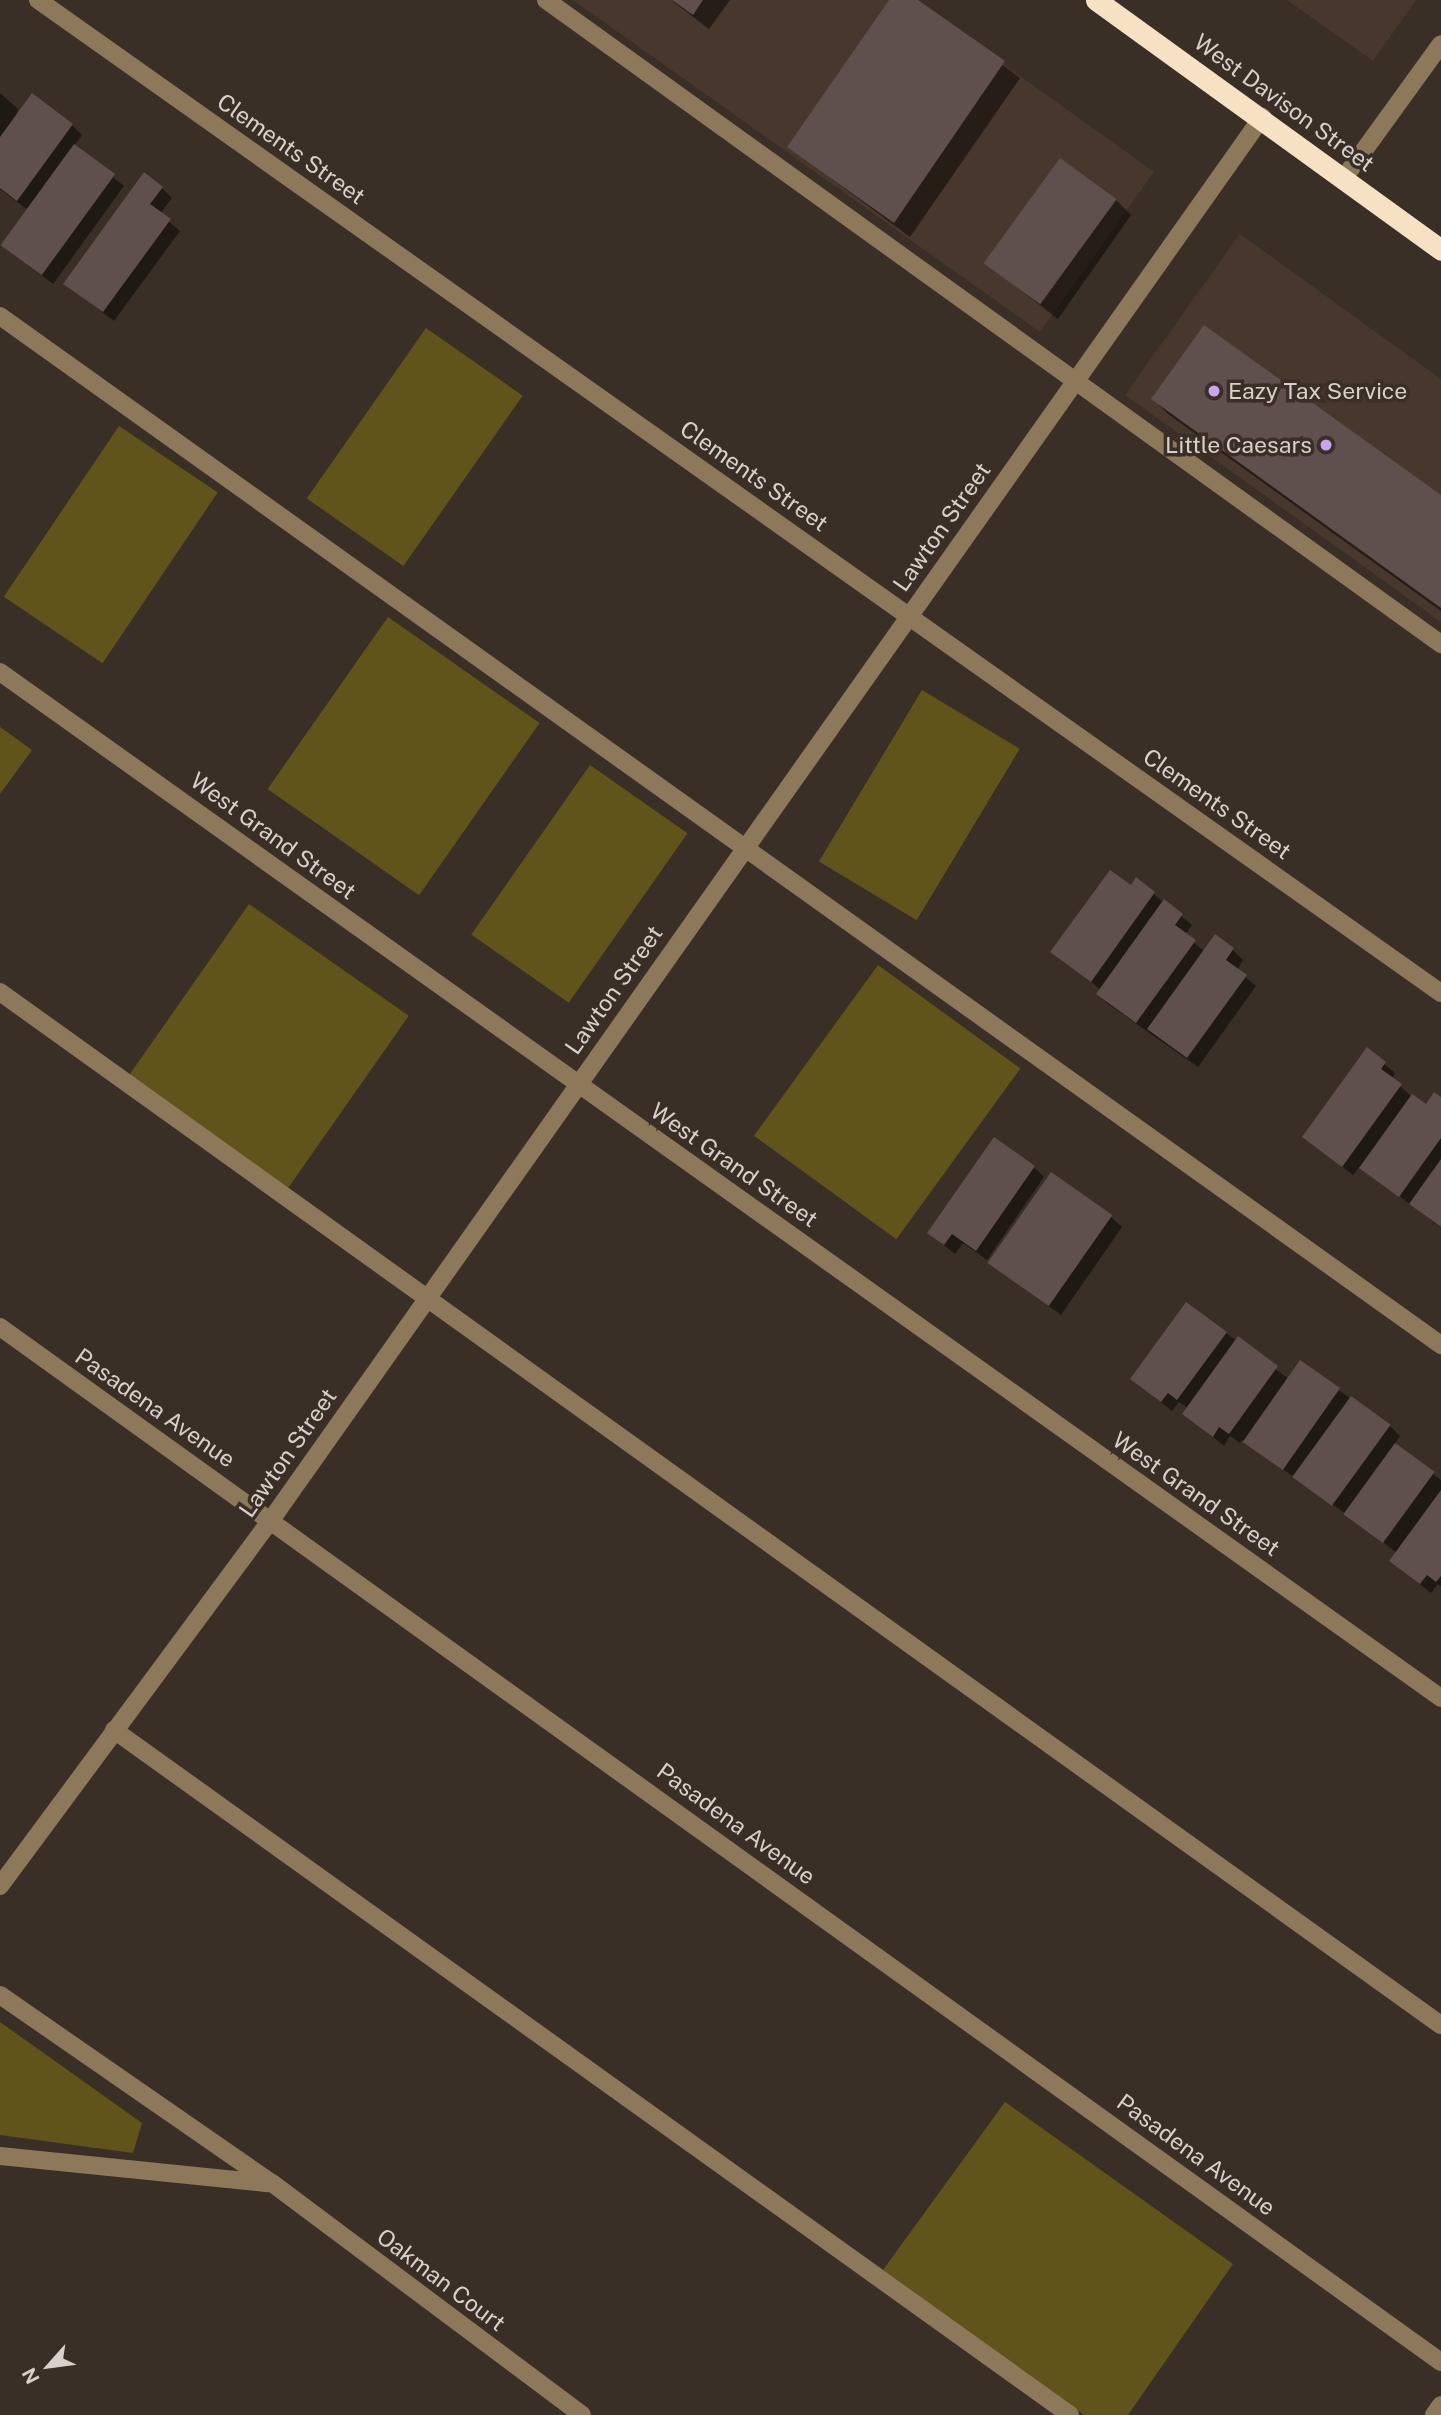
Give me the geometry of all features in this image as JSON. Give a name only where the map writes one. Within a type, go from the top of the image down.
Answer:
[{"type":"highway","name":"West Davison Street","points":[[1096,0],[1262,117],[1441,250]]},
{"type":"street","name":"Clements Street","points":[[38,0],[1441,993]]},
{"type":"street","points":[[546,0],[1074,383],[1441,644]]},
{"type":"street","points":[[1344,178],[1441,44]]},
{"type":"street","name":"Lawton Street","points":[[0,1886],[271,1520],[1262,117]]},
{"type":"street","points":[[0,316],[1441,1345]]},
{"type":"street","name":"West Grand Street","points":[[0,671],[1441,1698]]},
{"type":"street","points":[[0,992],[425,1300],[1441,2025]]},
{"type":"street","name":"Pasadena Avenue","points":[[0,1327],[1441,2362]]},
{"type":"street","points":[[114,1730],[1070,2415]]},
{"type":"street","name":"Oakman Court","points":[[0,1994],[272,2183],[582,2415]]},
{"type":"street","points":[[0,2157],[272,2183]]},
{"type":"street","points":[[1434,2415],[1441,2405]]},
{"type":"shaded area","points":[[573,0],[914,0],[1154,172],[1040,332]]},
{"type":"shaded area","points":[[1287,0],[1416,0],[1373,61]]},
{"type":"shaded area","points":[[1240,234],[1441,379],[1441,622],[1125,395]]},
{"type":"shaded area","points":[[426,328],[523,396],[403,566],[307,498]]},
{"type":"shaded area","points":[[119,426],[218,493],[102,663],[4,597]]},
{"type":"shaded area","points":[[388,617],[540,723],[419,895],[268,789]]},
{"type":"shaded area","points":[[922,690],[1020,749],[917,920],[819,861]]},
{"type":"shaded area","points":[[0,727],[32,750],[0,794]]},
{"type":"shaded area","points":[[590,765],[687,833],[569,1003],[471,935]]},
{"type":"shaded area","points":[[249,904],[409,1016],[288,1188],[129,1076]]},
{"type":"shaded area","points":[[878,965],[1020,1068],[896,1239],[754,1136]]},
{"type":"shaded area","points":[[0,2022],[142,2123],[133,2153],[0,2135]]},
{"type":"shaded area","points":[[1005,2102],[1233,2264],[1128,2415],[1084,2415],[883,2270]]},
{"type":"building","points":[[672,0],[703,0],[693,15]]},
{"type":"building","points":[[889,0],[918,0],[1005,61],[894,223],[787,147]]},
{"type":"building","points":[[32,93],[73,124],[17,201],[0,188],[0,137]]},
{"type":"building","points":[[74,144],[115,174],[42,275],[1,245]]},
{"type":"building","points":[[1060,158],[1117,199],[1040,304],[984,263]]},
{"type":"building","points":[[144,172],[163,187],[150,204],[171,219],[103,312],[63,284]]},
{"type":"building","points":[[1204,325],[1441,495],[1441,608],[1151,399]]},
{"type":"building","points":[[1110,870],[1131,885],[1136,877],[1155,892],[1091,982],[1050,952]]},
{"type":"building","points":[[1164,899],[1183,914],[1175,925],[1196,940],[1136,1023],[1096,994]]},
{"type":"building","points":[[1215,934],[1234,948],[1226,960],[1247,975],[1187,1058],[1147,1029]]},
{"type":"building","points":[[1367,1047],[1386,1062],[1381,1069],[1402,1084],[1342,1167],[1302,1137]]},
{"type":"building","points":[[1434,1092],[1441,1097],[1441,1138],[1399,1197],[1359,1168],[1412,1094],[1426,1104]]},
{"type":"building","points":[[994,1137],[1035,1166],[976,1251],[952,1234],[944,1245],[927,1233]]},
{"type":"building","points":[[1441,1159],[1441,1227],[1409,1204]]},
{"type":"building","points":[[1051,1172],[1112,1215],[1049,1306],[987,1263]]},
{"type":"building","points":[[1186,1302],[1227,1332],[1177,1400],[1168,1393],[1161,1402],[1130,1379]]},
{"type":"building","points":[[1238,1336],[1278,1366],[1229,1434],[1219,1427],[1213,1437],[1182,1414]]},
{"type":"building","points":[[1300,1360],[1340,1388],[1283,1470],[1243,1442]]},
{"type":"building","points":[[1351,1396],[1391,1425],[1332,1506],[1292,1477]]},
{"type":"building","points":[[1395,1443],[1435,1472],[1383,1543],[1343,1514]]},
{"type":"building","points":[[1441,1490],[1441,1576],[1436,1582],[1427,1575],[1420,1584],[1389,1561]]},
{"type":"place","name":"Eazy Tax Service","points":[[1214,391]]},
{"type":"place","name":"Little Caesars","points":[[1326,445]]}]
